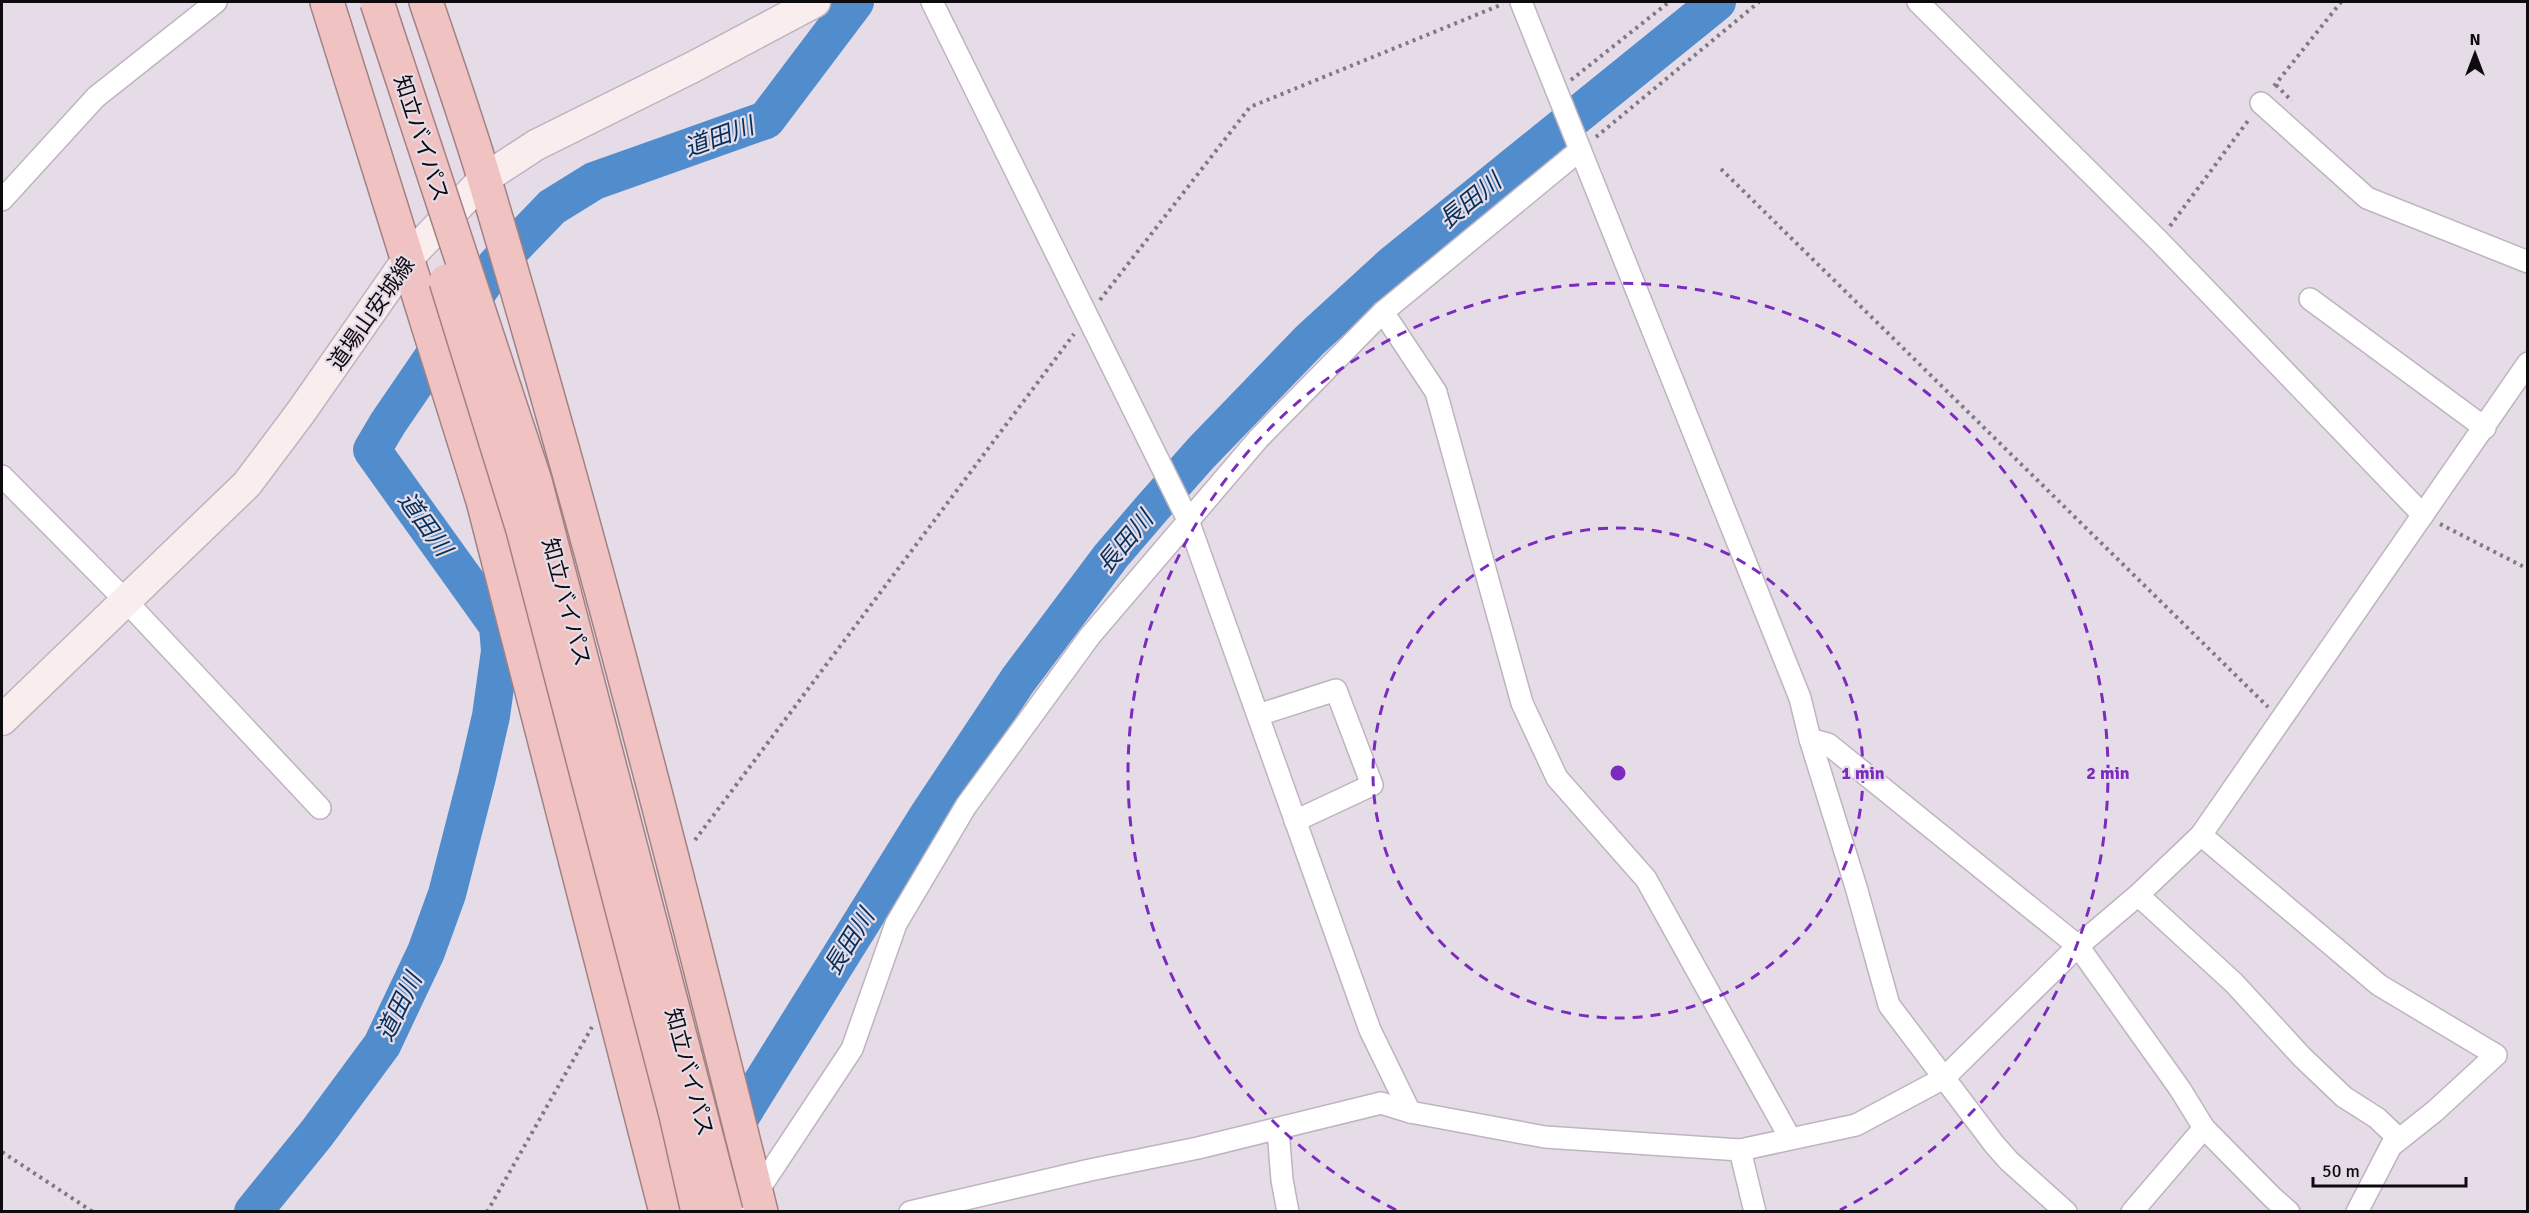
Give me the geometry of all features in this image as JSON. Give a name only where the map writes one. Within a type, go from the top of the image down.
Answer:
[{"type":"highway","points":[[327,2],[409,256],[483,501],[666,1212]]},
{"type":"highway","name":"知立バイパス","points":[[357,2],[427,217],[523,530],[676,1115],[698,1212]]},
{"type":"highway","name":"知立バイパス","points":[[377,2],[535,481],[726,1212]]},
{"type":"highway","points":[[426,2],[484,179],[607,604],[687,911],[745,1147],[754,1205]]},
{"type":"main road","name":"道場山安城線","points":[[2,720],[247,484],[301,412],[409,256],[484,179],[536,145],[693,67],[815,2]]},
{"type":"street","points":[[2,200],[96,98],[216,2]]},
{"type":"street","points":[[932,2],[1188,520],[1370,1030],[1410,1112]]},
{"type":"street","points":[[1521,2],[1800,698],[1810,739],[1856,887],[1889,1005],[2009,1161],[2066,1212]]},
{"type":"street","points":[[1918,2],[2159,241],[2423,515]]},
{"type":"street","points":[[2261,103],[2367,198],[2528,262]]},
{"type":"street","points":[[754,1205],[852,1049],[896,924],[966,806],[1090,636],[1259,438],[1383,312],[1580,150]]},
{"type":"street","points":[[2310,299],[2485,428]]},
{"type":"street","points":[[1383,312],[1436,392],[1522,703],[1557,778],[1646,879],[1790,1138]]},
{"type":"street","points":[[910,1212],[1278,1130],[1381,1103],[1410,1112],[1545,1137],[1740,1150],[1856,1125],[1944,1078],[2078,946],[2138,895],[2201,835],[2528,363]]},
{"type":"street","points":[[2,476],[126,601],[320,808]]},
{"type":"street","points":[[1258,715],[1336,690],[1372,785],[1295,821]]},
{"type":"street","points":[[1810,739],[1828,744],[2078,946],[2180,1089],[2204,1128],[2289,1212]]},
{"type":"street","points":[[2201,835],[2379,985],[2496,1055],[2435,1111],[2391,1146],[2357,1212]]},
{"type":"street","points":[[2138,895],[2234,983],[2302,1057],[2344,1097],[2377,1119],[2398,1139]]},
{"type":"street","points":[[2132,1212],[2204,1128]]},
{"type":"street","points":[[1278,1130],[1282,1180],[1288,1212]]},
{"type":"street","points":[[1740,1150],[1755,1212]]},
{"type":"path","points":[[698,851],[695,839],[1087,317],[1250,107],[1510,2]]},
{"type":"path","points":[[1556,92],[1669,2]]},
{"type":"path","points":[[1580,150],[1759,2]]},
{"type":"path","points":[[2276,84],[2301,109]]},
{"type":"path","points":[[1722,168],[2281,719]]},
{"type":"path","points":[[2423,515],[2528,569]]},
{"type":"path","points":[[487,1212],[594,1024]]},
{"type":"path","points":[[2,1152],[93,1212]]},
{"type":"waterway","name":"道田川","points":[[253,1212],[317,1133],[382,1045],[426,952],[447,894],[491,716],[500,651],[498,626],[372,450],[496,265],[552,207],[594,181],[766,120],[855,2]]},
{"type":"waterway","name":"長田川","points":[[698,1185],[927,817],[1018,680],[1111,556],[1153,507],[1201,453],[1310,340],[1393,264],[1717,2]]}]
